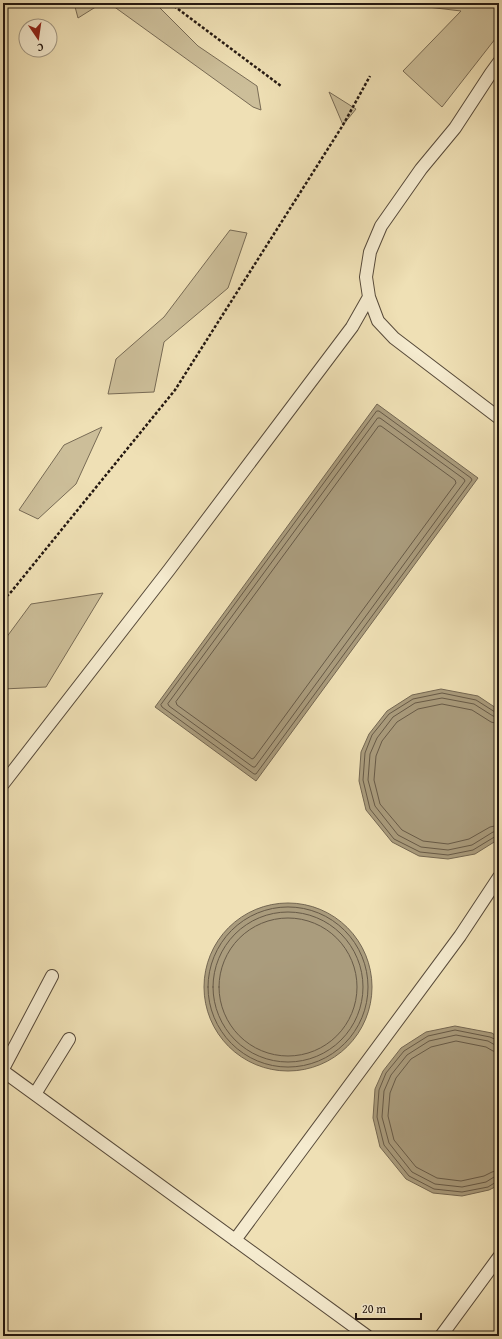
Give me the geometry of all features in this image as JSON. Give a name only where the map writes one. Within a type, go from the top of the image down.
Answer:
[{"type":"lane","points":[[499,62],[490,73],[455,128],[421,169],[382,226],[370,252],[366,277],[369,298],[378,321],[394,338],[499,418]]},
{"type":"lane","points":[[3,784],[352,327],[369,298]]},
{"type":"lane","points":[[235,1240],[460,936],[499,877]]},
{"type":"lane","points":[[52,976],[3,1070],[367,1336]]},
{"type":"lane","points":[[35,1094],[69,1039]]},
{"type":"lane","points":[[441,1336],[499,1257]]},
{"type":"path","points":[[170,3],[281,86]]},
{"type":"path","points":[[3,600],[175,390],[343,125],[370,76]]},
{"type":"shaded area","points":[[74,3],[102,3],[78,18]]},
{"type":"shaded area","points":[[109,3],[155,3],[198,46],[257,86],[261,110],[253,107]]},
{"type":"shaded area","points":[[412,3],[499,3],[499,34],[442,107],[403,71],[461,11],[411,5]]},
{"type":"shaded area","points":[[329,92],[356,109],[343,125]]},
{"type":"shaded area","points":[[230,230],[247,233],[228,288],[164,342],[154,392],[108,394],[116,359],[164,317]]},
{"type":"shaded area","points":[[102,427],[76,484],[38,519],[19,510],[64,445]]},
{"type":"shaded area","points":[[103,593],[46,687],[3,689],[3,642],[31,604]]},
{"type":"water","points":[[377,404],[478,478],[256,781],[155,707]]},
{"type":"water","points":[[441,689],[478,696],[499,710],[499,839],[475,854],[448,859],[419,856],[392,842],[366,810],[359,781],[361,752],[369,734],[387,711],[412,695]]},
{"type":"water","points":[[280,903],[296,903],[313,906],[328,912],[348,927],[363,947],[369,962],[372,987],[369,1012],[363,1027],[348,1047],[328,1062],[313,1068],[296,1071],[280,1071],[263,1068],[248,1062],[228,1047],[223,1041],[213,1027],[207,1012],[204,995],[204,979],[207,962],[213,947],[228,927],[234,922],[248,912],[263,906]]},
{"type":"water","points":[[455,1026],[492,1033],[499,1038],[499,1185],[489,1190],[462,1196],[433,1193],[406,1179],[380,1147],[373,1118],[375,1089],[383,1071],[401,1048],[426,1032]]}]
